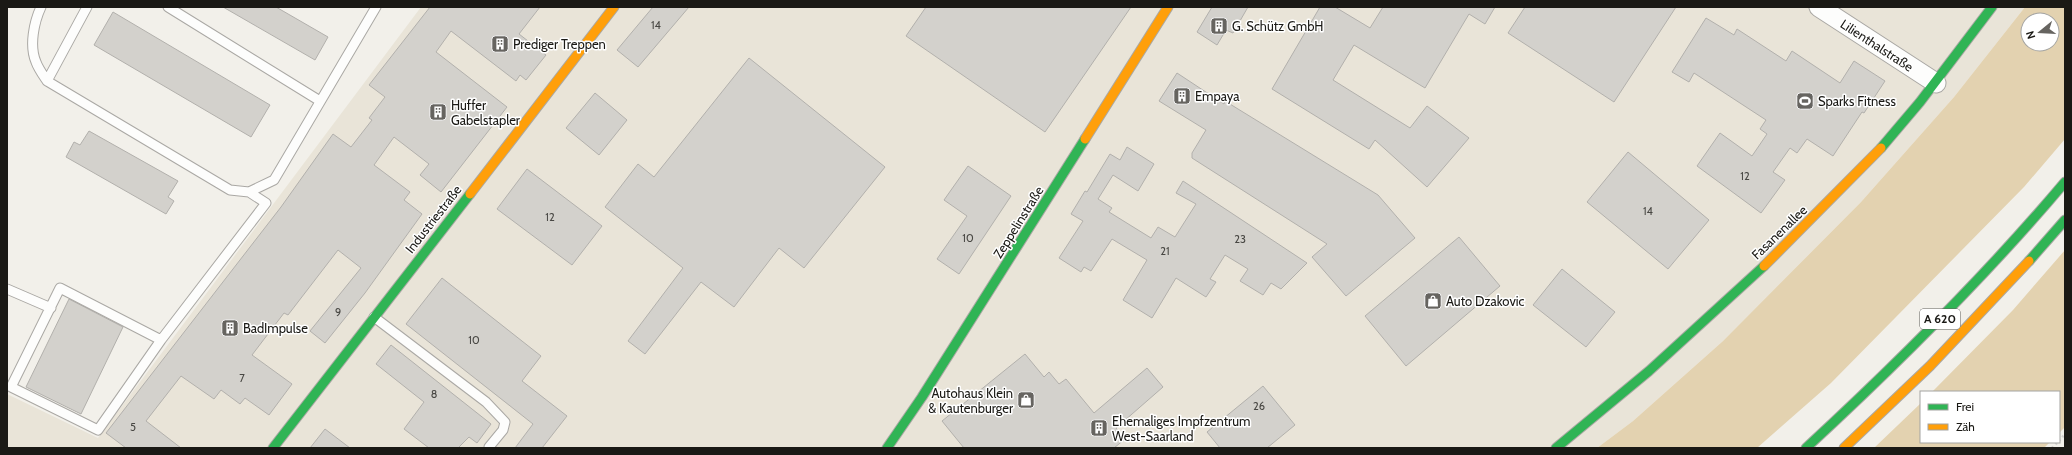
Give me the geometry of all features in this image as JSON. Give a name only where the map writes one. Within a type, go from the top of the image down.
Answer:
[{"type":"main road","name":"Industriestraße","points":[[273,448],[614,7]]},
{"type":"main road","name":"Zeppelinstraße","points":[[887,448],[942,366],[1168,7]]},
{"type":"main road","name":"Fasanenallee","points":[[1556,448],[1653,369],[1775,255],[1878,150],[1936,83],[1992,7]]},
{"type":"main road","name":"A 620","points":[[1806,448],[1894,366],[1987,270],[2065,182]]},
{"type":"main road","name":"A 620","points":[[1844,448],[1913,383],[1993,301],[2065,220]]},
{"type":"street","name":"Lilienthalstraße","points":[[1819,7],[1936,83]]},
{"type":"lane","points":[[41,7],[38,13],[32,43],[35,61],[47,81],[230,190],[250,192],[266,203],[161,340],[98,430],[11,387],[60,288],[161,340]]},
{"type":"lane","points":[[47,81],[87,7]]},
{"type":"lane","points":[[168,7],[320,101]]},
{"type":"lane","points":[[250,192],[274,180],[376,7]]},
{"type":"lane","points":[[7,289],[51,308]]},
{"type":"lane","points":[[374,317],[486,402],[505,422],[503,430],[489,447]]},
{"type":"shaded area","points":[[421,7],[2025,7],[1954,97],[1861,202],[1723,341],[1633,421],[1597,448],[7,448],[7,394],[98,438]]},
{"type":"shaded area","points":[[2025,7],[2065,7],[2065,139],[2024,187],[1831,383],[1757,448],[1597,448],[1633,421],[1723,341],[1861,202],[1954,97],[2020,13],[2020,52],[2060,52],[2060,12],[2021,12]]},
{"type":"shaded area","points":[[2065,250],[2065,427],[2060,432],[2060,391],[1933,391],[2013,310]]},
{"type":"shaded area","points":[[1920,404],[1920,443],[2049,443],[2044,448],[1874,448]]},
{"type":"building","points":[[223,7],[276,7],[328,37],[315,60]]},
{"type":"building","points":[[430,7],[540,7],[519,34],[546,55],[526,80],[520,75],[516,81],[451,31],[436,52],[507,107],[441,192],[420,175],[429,164],[394,137],[374,165],[410,192],[404,200],[422,214],[365,293],[325,343],[310,331],[361,268],[338,250],[288,315],[284,313],[252,355],[292,384],[269,415],[245,398],[240,404],[221,390],[214,399],[181,376],[146,421],[181,448],[126,448],[106,433],[281,207],[333,134],[351,147],[372,120],[369,118],[385,97],[369,85]]},
{"type":"building","points":[[653,7],[689,7],[638,67],[617,50]]},
{"type":"building","points":[[926,7],[1131,7],[1045,132],[906,36]]},
{"type":"building","name":"G. Schütz GmbH","points":[[1212,7],[1248,7],[1233,33],[1226,30],[1217,45],[1197,32]]},
{"type":"building","points":[[1320,7],[1335,7],[1370,28],[1383,7],[1495,7],[1485,24],[1469,14],[1425,88],[1354,45],[1333,80],[1410,128],[1427,106],[1469,138],[1427,187],[1375,140],[1369,149],[1272,89]]},
{"type":"building","points":[[1525,7],[1676,7],[1614,102],[1508,33]]},
{"type":"building","points":[[113,12],[270,105],[251,137],[94,45]]},
{"type":"building","name":"Sparks Fitness","points":[[1706,18],[1734,35],[1737,29],[1786,61],[1792,51],[1840,83],[1854,61],[1885,81],[1864,113],[1862,112],[1833,156],[1807,139],[1797,153],[1790,148],[1773,172],[1785,180],[1761,213],[1697,166],[1720,133],[1752,156],[1767,134],[1760,129],[1766,120],[1694,73],[1689,82],[1672,72]]},
{"type":"building","points":[[749,58],[885,167],[804,268],[779,248],[734,307],[701,282],[645,354],[628,341],[683,268],[605,207],[638,164],[654,177]]},
{"type":"building","points":[[1177,73],[1224,104],[1225,101],[1378,195],[1415,238],[1346,296],[1312,257],[1327,244],[1192,158],[1192,153],[1206,130],[1159,101]]},
{"type":"building","points":[[595,93],[627,120],[599,155],[566,128]]},
{"type":"building","points":[[89,131],[178,181],[168,197],[174,201],[166,214],[66,157],[74,142],[80,145]]},
{"type":"building","points":[[1127,147],[1154,164],[1138,191],[1113,175],[1098,199],[1112,208],[1109,212],[1151,238],[1158,227],[1175,237],[1196,204],[1176,193],[1183,181],[1307,263],[1281,289],[1271,283],[1263,295],[1240,281],[1248,269],[1225,255],[1210,279],[1216,282],[1206,297],[1176,278],[1152,318],[1123,300],[1147,260],[1112,239],[1091,271],[1084,267],[1081,272],[1059,258],[1083,221],[1071,214],[1085,191],[1087,192],[1110,154],[1120,160]]},
{"type":"building","points":[[1628,152],[1709,220],[1668,269],[1587,202]]},
{"type":"building","points":[[968,166],[1011,196],[959,274],[937,259],[967,216],[944,200]]},
{"type":"building","points":[[527,169],[602,226],[572,265],[497,209]]},
{"type":"building","name":"Auto Dzakovic","points":[[1459,237],[1500,286],[1406,366],[1365,316]]},
{"type":"building","points":[[1562,269],[1615,312],[1586,347],[1533,305]]},
{"type":"building","points":[[442,278],[541,356],[522,381],[567,416],[542,448],[515,448],[533,424],[406,324]]},
{"type":"building","points":[[69,299],[123,327],[81,414],[26,387]]},
{"type":"building","points":[[391,345],[491,424],[477,443],[469,437],[458,448],[429,448],[404,429],[424,402],[376,364]]},
{"type":"building","name":"Autohaus Klein & Kautenburger","points":[[1025,354],[1044,377],[1049,372],[1059,384],[1066,379],[1094,413],[1147,368],[1163,387],[1116,428],[1125,439],[1114,448],[964,448],[942,421]]},
{"type":"building","points":[[1263,386],[1295,425],[1267,448],[1220,448],[1207,432]]},
{"type":"building","points":[[325,429],[350,448],[310,448]]},
{"type":"traffic: fast","points":[[1881,148],[1920,102],[1992,7]]},
{"type":"traffic: fast","points":[[887,448],[922,397],[1085,139]]},
{"type":"traffic: fast","points":[[1806,448],[1940,319],[2004,252],[2065,182]]},
{"type":"traffic: fast","points":[[273,448],[470,194]]},
{"type":"traffic: fast","points":[[2029,261],[2065,220]]},
{"type":"traffic: fast","points":[[1556,448],[1649,371],[1764,266]]},
{"type":"traffic: slow","points":[[470,194],[614,7]]},
{"type":"traffic: slow","points":[[1085,139],[1168,7]]},
{"type":"traffic: slow","points":[[1764,266],[1881,148]]},
{"type":"traffic: slow","points":[[1844,448],[1930,366],[2029,261]]},
{"type":"place","name":"G. Schütz GmbH","points":[[1219,26]]},
{"type":"place","name":"Prediger Treppen","points":[[500,44]]},
{"type":"place","name":"Empaya","points":[[1182,96]]},
{"type":"place","name":"Sparks Fitness","points":[[1805,101]]},
{"type":"place","name":"Huffer Gabelstapler","points":[[438,112]]},
{"type":"place","name":"Auto Dzakovic","points":[[1433,301]]},
{"type":"place","name":"BadImpulse","points":[[230,328]]},
{"type":"place","name":"Autohaus Klein & Kautenburger","points":[[1026,400]]},
{"type":"place","name":"Ehemaliges Impfzentrum West-Saarland","points":[[1099,428]]}]
